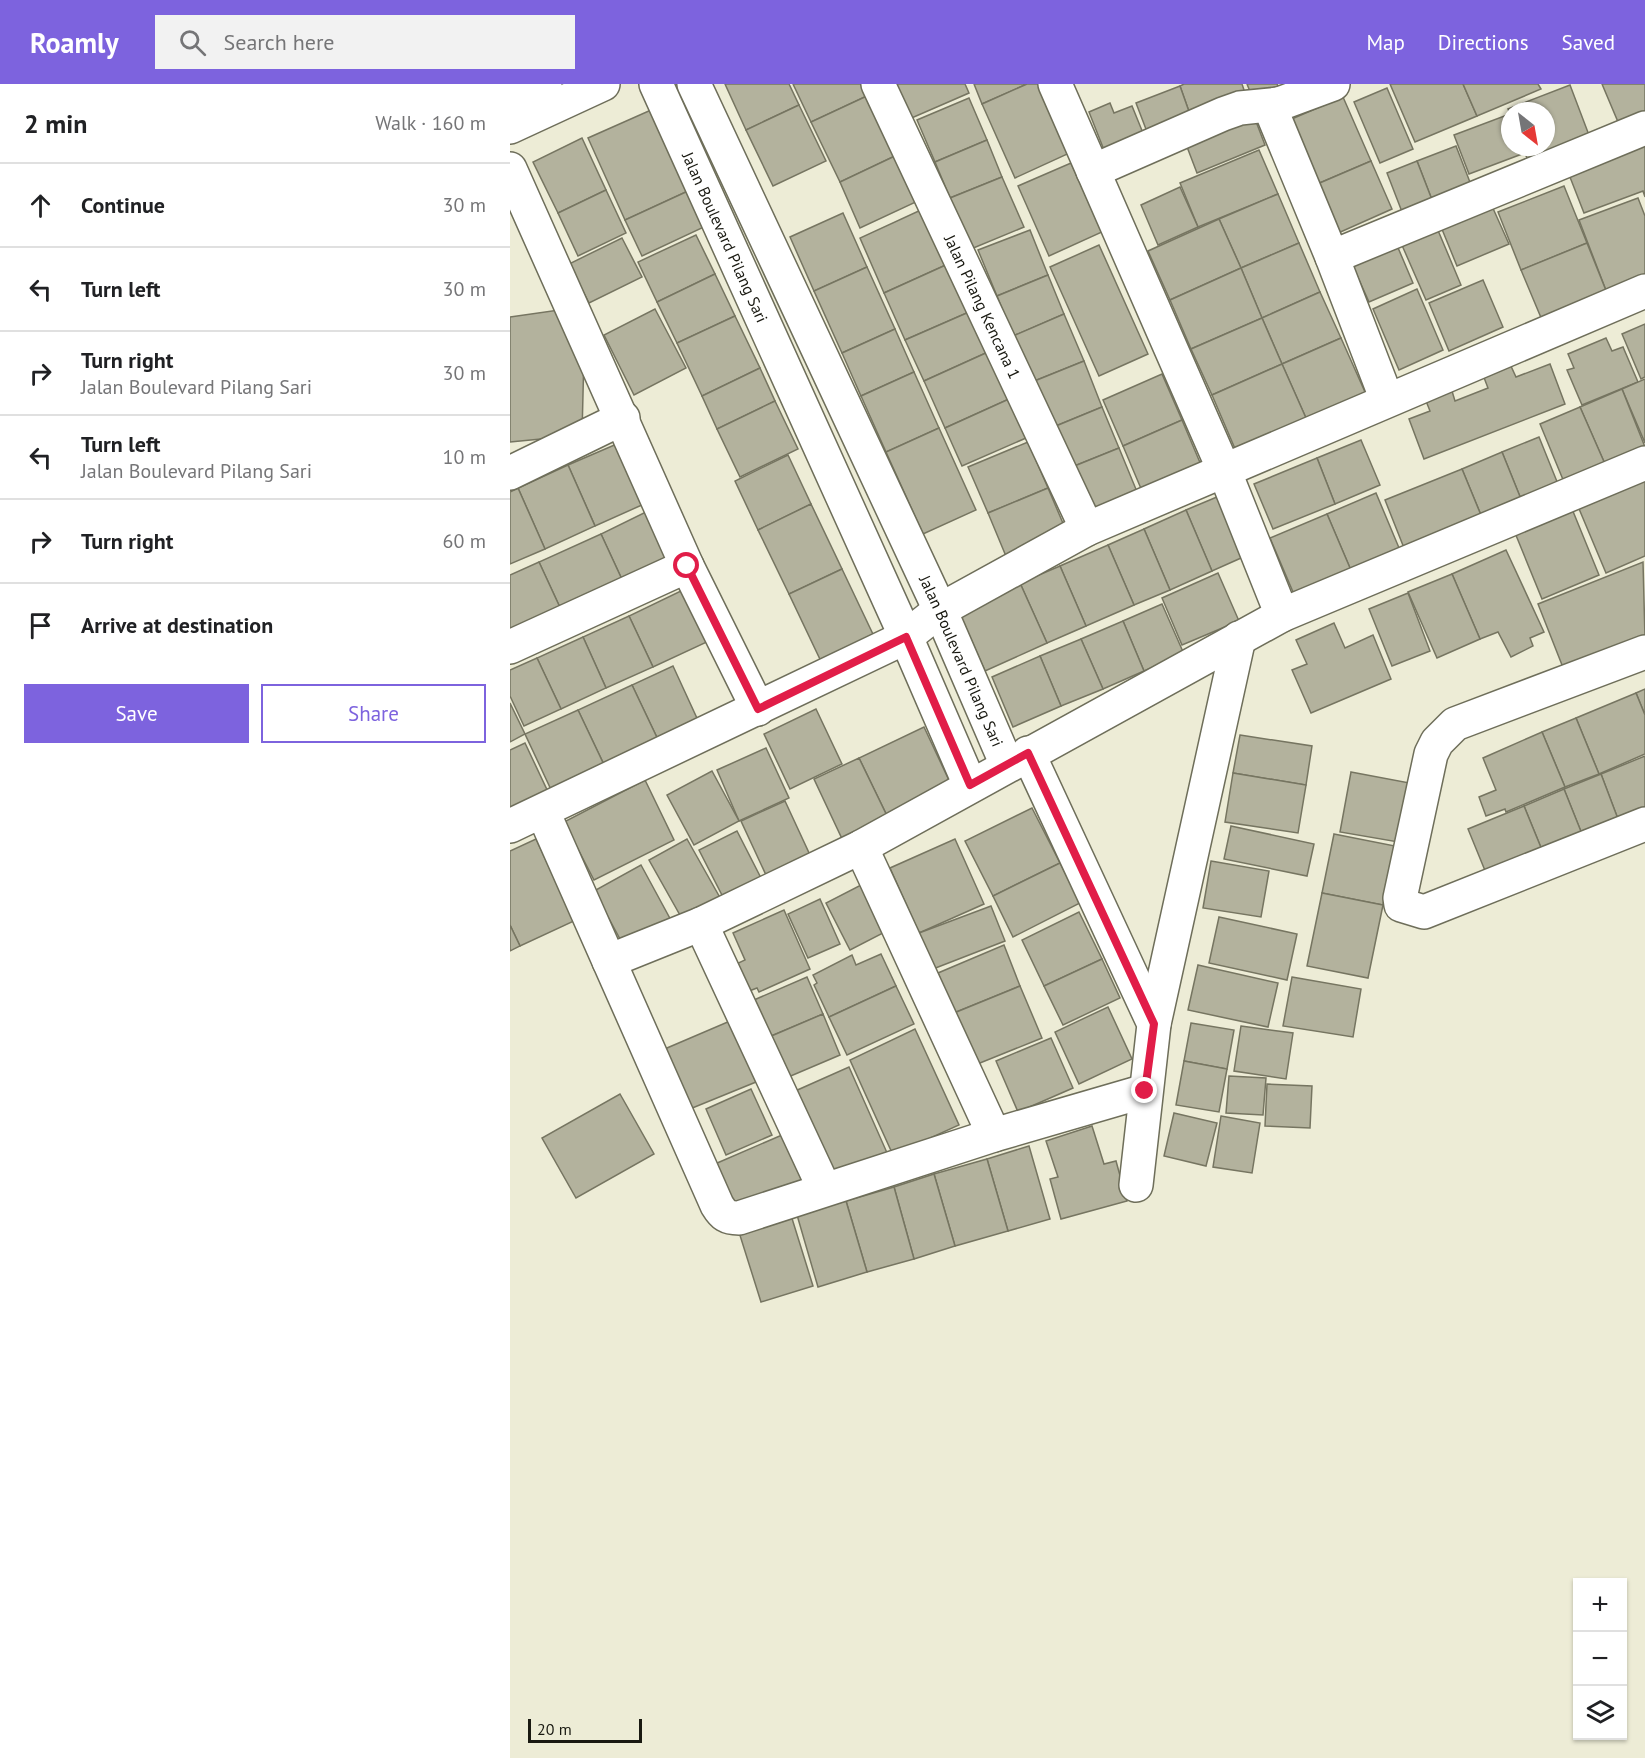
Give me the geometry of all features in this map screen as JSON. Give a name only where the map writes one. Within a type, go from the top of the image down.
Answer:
[{"type":"street","points":[[510,100],[545,84]]},
{"type":"street","points":[[510,127],[603,84]]},
{"type":"street","name":"Jalan Boulevard Pilang Sari","points":[[656,84],[906,637],[970,785],[1018,759],[940,610],[694,84]]},
{"type":"street","name":"Jalan Pilang Kencana 1","points":[[878,84],[1086,529]]},
{"type":"street","points":[[1055,84],[1224,470],[1282,615]]},
{"type":"street","points":[[1093,171],[1223,114],[1240,108],[1279,104],[1333,84]]},
{"type":"street","points":[[1279,104],[1274,117],[1276,124],[1332,257],[1387,400]]},
{"type":"street","points":[[1332,257],[1645,128]]},
{"type":"street","points":[[510,169],[623,418],[687,566],[758,709]]},
{"type":"street","points":[[510,826],[906,637],[940,610],[1086,529],[1645,291]]},
{"type":"street","points":[[782,361],[815,345]]},
{"type":"street","points":[[510,472],[623,418]]},
{"type":"street","points":[[1154,1024],[1018,759],[1282,615],[1645,463]]},
{"type":"street","points":[[510,647],[687,566]]},
{"type":"street","points":[[1136,1185],[1154,1024],[1239,638]]},
{"type":"street","points":[[1645,652],[1455,724],[1446,731],[1431,754],[1400,898],[1401,905],[1424,912],[1645,824]]},
{"type":"street","points":[[609,961],[701,924],[861,847],[970,785]]},
{"type":"street","points":[[543,812],[722,1213],[730,1218],[739,1218],[824,1188],[1145,1091]]},
{"type":"street","points":[[861,847],[994,1135]]},
{"type":"street","points":[[701,924],[824,1188]]},
{"type":"building","points":[[725,84],[789,84],[799,105],[746,130]]},
{"type":"building","points":[[793,84],[863,84],[869,95],[811,122]]},
{"type":"building","points":[[892,84],[965,84],[969,93],[907,120]]},
{"type":"building","points":[[974,84],[1027,84],[982,104]]},
{"type":"building","points":[[1027,84],[1044,84],[1074,151],[1015,178],[982,104]]},
{"type":"building","points":[[1184,84],[1242,84],[1247,99],[1192,120],[1180,86]]},
{"type":"building","points":[[1247,84],[1277,84],[1279,88],[1253,99]]},
{"type":"building","points":[[1390,84],[1463,84],[1477,116],[1415,142]]},
{"type":"building","points":[[1463,84],[1538,84],[1541,89],[1510,102],[1501,102],[1501,106],[1477,116]]},
{"type":"building","points":[[1602,84],[1645,84],[1645,119],[1621,129]]},
{"type":"building","points":[[1570,85],[1592,143],[1530,167],[1526,156],[1555,156],[1555,102],[1526,102]]},
{"type":"building","points":[[1180,86],[1192,120],[1149,137],[1136,103]]},
{"type":"building","points":[[1387,88],[1413,149],[1380,163],[1354,102]]},
{"type":"building","points":[[869,95],[897,155],[840,182],[811,122]]},
{"type":"building","points":[[1343,97],[1371,161],[1315,185],[1287,121]]},
{"type":"building","points":[[969,98],[987,140],[935,162],[917,120]]},
{"type":"building","points":[[1110,103],[1114,113],[1132,106],[1143,133],[1104,150],[1089,112]]},
{"type":"building","points":[[799,105],[826,161],[773,186],[746,130]]},
{"type":"building","points":[[651,110],[688,191],[625,220],[588,138]]},
{"type":"building","points":[[1252,111],[1265,145],[1197,173],[1184,139]]},
{"type":"building","points":[[1501,117],[1501,156],[1517,156],[1469,174],[1454,135]]},
{"type":"building","points":[[582,138],[606,190],[558,213],[533,162]]},
{"type":"building","points":[[987,140],[1002,177],[950,198],[935,162]]},
{"type":"building","points":[[1645,142],[1645,197],[1643,191],[1584,213],[1568,172]]},
{"type":"building","points":[[1456,146],[1473,190],[1434,205],[1417,161]]},
{"type":"building","points":[[1259,150],[1278,194],[1198,227],[1180,183]]},
{"type":"building","points":[[897,155],[918,201],[860,228],[840,182]]},
{"type":"building","points":[[1371,161],[1392,209],[1336,234],[1315,185]]},
{"type":"building","points":[[1417,161],[1434,205],[1404,217],[1387,173]]},
{"type":"building","points":[[1071,163],[1102,232],[1049,256],[1018,186]]},
{"type":"building","points":[[1002,177],[1024,227],[971,249],[950,198]]},
{"type":"building","points":[[1564,186],[1587,243],[1521,270],[1498,212]]},
{"type":"building","points":[[1180,187],[1198,227],[1158,245],[1141,205]]},
{"type":"building","points":[[606,190],[626,233],[578,256],[558,213]]},
{"type":"building","points":[[688,191],[704,227],[642,256],[625,220]]},
{"type":"building","points":[[1278,194],[1299,243],[1241,268],[1219,219]]},
{"type":"building","points":[[1487,195],[1509,244],[1457,266],[1437,217]]},
{"type":"building","points":[[1638,198],[1645,216],[1645,279],[1607,293],[1579,220]]},
{"type":"building","points":[[923,209],[948,264],[884,293],[860,238]]},
{"type":"building","points":[[843,213],[867,267],[814,291],[790,237]]},
{"type":"building","points":[[1219,219],[1241,268],[1170,300],[1148,251]]},
{"type":"building","points":[[1437,228],[1461,285],[1426,300],[1401,243]]},
{"type":"building","points":[[1030,230],[1048,275],[997,296],[978,250]]},
{"type":"building","points":[[696,235],[715,274],[657,302],[638,262]]},
{"type":"building","points":[[622,238],[642,277],[589,303],[569,264]]},
{"type":"building","points":[[1299,243],[1320,292],[1262,318],[1241,268]]},
{"type":"building","points":[[1396,243],[1413,283],[1369,302],[1351,262]]},
{"type":"building","points":[[1587,243],[1607,293],[1542,320],[1521,270]]},
{"type":"building","points":[[1099,245],[1148,354],[1099,376],[1050,267]]},
{"type":"building","points":[[948,264],[969,312],[905,340],[884,293]]},
{"type":"building","points":[[867,267],[895,329],[842,353],[814,291]]},
{"type":"building","points":[[1241,268],[1262,318],[1191,349],[1170,300]]},
{"type":"building","points":[[715,274],[735,316],[677,343],[657,302]]},
{"type":"building","points":[[1048,275],[1064,314],[1013,336],[997,296]]},
{"type":"building","points":[[1483,280],[1503,327],[1449,351],[1429,303]]},
{"type":"building","points":[[1417,289],[1443,350],[1399,370],[1373,309]]},
{"type":"building","points":[[1320,292],[1341,338],[1282,364],[1262,318]]},
{"type":"building","points":[[655,309],[686,368],[634,395],[604,335]]},
{"type":"building","points":[[559,310],[584,353],[582,435],[510,442],[510,317]]},
{"type":"building","points":[[969,312],[988,352],[924,381],[905,340]]},
{"type":"building","points":[[1064,314],[1084,361],[1032,382],[1013,336]]},
{"type":"building","points":[[735,316],[760,368],[702,396],[677,343]]},
{"type":"building","points":[[1262,318],[1282,364],[1212,395],[1191,349]]},
{"type":"building","points":[[1645,324],[1645,377],[1641,379],[1622,334]]},
{"type":"building","points":[[895,329],[914,372],[861,396],[842,353]]},
{"type":"building","points":[[1341,338],[1369,401],[1310,427],[1282,364]]},
{"type":"building","points":[[1606,338],[1612,351],[1623,347],[1638,382],[1582,405],[1567,370],[1574,368],[1568,354]]},
{"type":"building","points":[[988,352],[1009,399],[945,428],[924,381]]},
{"type":"building","points":[[1084,361],[1102,407],[1051,428],[1032,382]]},
{"type":"building","points":[[1282,364],[1310,427],[1239,458],[1212,395]]},
{"type":"building","points":[[1510,364],[1516,377],[1550,364],[1565,404],[1424,459],[1409,419],[1430,411],[1426,401],[1452,391],[1455,401],[1488,388],[1483,375]]},
{"type":"building","points":[[760,368],[775,401],[717,429],[702,396]]},
{"type":"building","points":[[914,372],[939,428],[886,452],[861,396]]},
{"type":"building","points":[[1162,374],[1182,420],[1123,446],[1103,400]]},
{"type":"building","points":[[1645,379],[1645,443],[1622,389]]},
{"type":"building","points":[[1622,389],[1645,447],[1605,464],[1580,407]]},
{"type":"building","points":[[1009,399],[1026,438],[962,466],[945,428]]},
{"type":"building","points":[[775,401],[798,449],[740,477],[717,429]]},
{"type":"building","points":[[1102,407],[1119,448],[1067,469],[1051,428]]},
{"type":"building","points":[[1580,407],[1605,464],[1564,482],[1540,424]]},
{"type":"building","points":[[1182,420],[1204,472],[1145,498],[1123,446]]},
{"type":"building","points":[[939,428],[976,510],[923,534],[886,452]]},
{"type":"building","points":[[1539,437],[1560,489],[1523,504],[1502,452]]},
{"type":"building","points":[[626,440],[653,500],[595,526],[568,465]]},
{"type":"building","points":[[1361,440],[1380,485],[1335,504],[1317,458]]},
{"type":"building","points":[[1028,442],[1048,488],[988,513],[968,467]]},
{"type":"building","points":[[1119,448],[1140,499],[1088,520],[1067,469]]},
{"type":"building","points":[[1502,452],[1523,504],[1483,520],[1462,469]]},
{"type":"building","points":[[788,455],[811,504],[758,530],[735,481]]},
{"type":"building","points":[[1317,458],[1335,504],[1273,529],[1254,484]]},
{"type":"building","points":[[568,465],[595,526],[545,549],[518,488]]},
{"type":"building","points":[[1462,469],[1483,520],[1406,553],[1385,500]]},
{"type":"building","points":[[1645,475],[1645,556],[1606,573],[1577,504]]},
{"type":"building","points":[[518,488],[545,549],[510,564],[510,492]]},
{"type":"building","points":[[1048,488],[1068,535],[1008,561],[988,513]]},
{"type":"building","points":[[1376,493],[1402,555],[1353,575],[1327,514]]},
{"type":"building","points":[[1224,494],[1250,554],[1212,571],[1186,510]]},
{"type":"building","points":[[811,504],[842,569],[789,594],[758,530]]},
{"type":"building","points":[[1570,504],[1599,575],[1542,599],[1513,528]]},
{"type":"building","points":[[652,509],[676,561],[625,586],[601,534]]},
{"type":"building","points":[[1186,510],[1212,571],[1170,590],[1144,529]]},
{"type":"building","points":[[1327,514],[1353,575],[1296,599],[1270,538]]},
{"type":"building","points":[[1144,529],[1170,590],[1134,605],[1108,545]]},
{"type":"building","points":[[601,534],[625,586],[563,614],[539,562]]},
{"type":"building","points":[[1108,545],[1134,605],[1086,626],[1060,566]]},
{"type":"building","points":[[1506,550],[1544,632],[1530,638],[1533,646],[1511,657],[1498,632],[1480,639],[1452,574]]},
{"type":"building","points":[[539,562],[563,614],[514,637],[510,628],[510,575]]},
{"type":"building","points":[[1643,562],[1645,638],[1564,670],[1538,604]]},
{"type":"building","points":[[1060,566],[1086,626],[1047,643],[1020,583]]},
{"type":"building","points":[[842,569],[880,649],[827,674],[789,594]]},
{"type":"building","points":[[1218,573],[1239,621],[1182,645],[1162,598]]},
{"type":"building","points":[[1452,574],[1480,639],[1437,658],[1408,592]]},
{"type":"building","points":[[1020,583],[1047,643],[985,671],[958,610]]},
{"type":"building","points":[[685,589],[709,641],[653,667],[629,616]]},
{"type":"building","points":[[1408,593],[1430,651],[1392,666],[1369,609]]},
{"type":"building","points":[[1162,604],[1184,654],[1144,671],[1123,621]]},
{"type":"building","points":[[629,616],[653,667],[606,688],[583,637]]},
{"type":"building","points":[[1123,621],[1144,671],[1103,689],[1081,639]]},
{"type":"building","points":[[1334,623],[1345,648],[1373,635],[1391,679],[1311,713],[1292,670],[1307,664],[1296,640]]},
{"type":"building","points":[[583,637],[606,688],[561,709],[537,658]]},
{"type":"building","points":[[1081,639],[1103,689],[1061,706],[1040,656]]},
{"type":"building","points":[[1040,656],[1061,706],[1013,727],[992,677]]},
{"type":"building","points":[[537,658],[561,709],[524,726],[510,696],[510,670]]},
{"type":"building","points":[[673,666],[701,727],[661,746],[632,685]]},
{"type":"building","points":[[632,685],[661,746],[607,771],[578,710]]},
{"type":"building","points":[[1645,689],[1645,715],[1636,693]]},
{"type":"building","points":[[1636,693],[1645,715],[1645,754],[1599,774],[1576,718]]},
{"type":"building","points":[[510,703],[525,734],[510,742]]},
{"type":"building","points":[[816,709],[842,764],[790,789],[764,734]]},
{"type":"building","points":[[578,710],[607,771],[554,796],[525,734]]},
{"type":"building","points":[[1576,718],[1599,774],[1565,787],[1542,732]]},
{"type":"building","points":[[924,727],[954,791],[890,822],[859,758]]},
{"type":"building","points":[[1542,732],[1565,787],[1506,812],[1505,809],[1486,816],[1479,797],[1496,790],[1483,758]]},
{"type":"building","points":[[1240,735],[1312,746],[1306,785],[1233,773]]},
{"type":"building","points":[[525,743],[549,794],[510,812],[510,750]]},
{"type":"building","points":[[766,748],[789,798],[739,821],[717,770]]},
{"type":"building","points":[[1645,756],[1645,808],[1618,819],[1601,774]]},
{"type":"building","points":[[859,758],[890,822],[844,843],[814,779]]},
{"type":"building","points":[[712,771],[739,821],[694,845],[667,795]]},
{"type":"building","points":[[1351,772],[1415,784],[1404,843],[1340,832]]},
{"type":"building","points":[[1233,773],[1306,785],[1298,833],[1225,822]]},
{"type":"building","points":[[1601,774],[1618,819],[1582,834],[1564,789]]},
{"type":"building","points":[[645,780],[674,840],[594,880],[564,822]]},
{"type":"building","points":[[1564,789],[1582,834],[1542,850],[1524,806]]},
{"type":"building","points":[[785,801],[816,868],[772,888],[741,821]]},
{"type":"building","points":[[1524,806],[1542,850],[1486,873],[1468,829]]},
{"type":"building","points":[[1032,808],[1060,863],[993,896],[965,841]]},
{"type":"building","points":[[1231,826],[1314,844],[1307,876],[1224,859]]},
{"type":"building","points":[[737,831],[763,882],[725,901],[699,850]]},
{"type":"building","points":[[1334,834],[1395,846],[1383,905],[1322,893]]},
{"type":"building","points":[[536,839],[574,921],[520,946],[510,925],[510,851]]},
{"type":"building","points":[[687,839],[723,903],[685,924],[649,860]]},
{"type":"building","points":[[955,839],[984,904],[919,933],[890,868]]},
{"type":"building","points":[[1211,861],[1269,871],[1261,917],[1203,908]]},
{"type":"building","points":[[1060,863],[1080,903],[1013,937],[993,896]]},
{"type":"building","points":[[641,865],[673,924],[626,950],[594,891]]},
{"type":"building","points":[[861,885],[885,932],[850,950],[826,903]]},
{"type":"building","points":[[1322,893],[1383,905],[1368,978],[1307,966]]},
{"type":"building","points":[[820,899],[840,944],[808,958],[788,914]]},
{"type":"building","points":[[991,906],[1005,941],[933,969],[919,933]]},
{"type":"building","points":[[784,910],[810,969],[759,992],[757,988],[744,993],[732,966],[745,960],[733,933]]},
{"type":"building","points":[[1079,912],[1102,959],[1044,986],[1022,940]]},
{"type":"building","points":[[1219,917],[1297,934],[1287,980],[1209,963]]},
{"type":"building","points":[[510,925],[520,946],[510,951]]},
{"type":"building","points":[[1004,945],[1020,986],[954,1013],[938,973]]},
{"type":"building","points":[[881,954],[896,986],[829,1017],[814,985],[817,983],[813,975],[852,955],[856,965]]},
{"type":"building","points":[[1102,959],[1120,998],[1063,1025],[1044,986]]},
{"type":"building","points":[[1198,965],[1278,983],[1268,1027],[1188,1010]]},
{"type":"building","points":[[807,977],[823,1014],[769,1037],[754,1000]]},
{"type":"building","points":[[1292,977],[1361,989],[1353,1037],[1283,1026]]},
{"type":"building","points":[[896,986],[914,1024],[847,1055],[829,1017]]},
{"type":"building","points":[[1020,986],[1042,1038],[975,1065],[954,1013]]},
{"type":"building","points":[[1108,1007],[1132,1059],[1079,1084],[1055,1032]]},
{"type":"building","points":[[823,1014],[840,1055],[786,1078],[769,1037]]},
{"type":"building","points":[[730,1021],[756,1082],[685,1111],[660,1051]]},
{"type":"building","points":[[1191,1023],[1234,1030],[1227,1069],[1184,1061]]},
{"type":"building","points":[[1241,1026],[1293,1033],[1286,1079],[1234,1071]]},
{"type":"building","points":[[915,1029],[959,1125],[893,1155],[850,1060]]},
{"type":"building","points":[[1051,1038],[1073,1088],[1018,1112],[996,1061]]},
{"type":"building","points":[[1184,1061],[1227,1069],[1219,1112],[1176,1105]]},
{"type":"building","points":[[849,1067],[888,1155],[832,1180],[793,1092]]},
{"type":"building","points":[[1229,1076],[1266,1078],[1263,1115],[1226,1113]]},
{"type":"building","points":[[1267,1084],[1312,1086],[1310,1128],[1265,1126]]},
{"type":"building","points":[[751,1089],[772,1135],[726,1155],[706,1109]]},
{"type":"building","points":[[620,1094],[654,1154],[576,1198],[542,1138]]},
{"type":"building","points":[[1174,1113],[1217,1123],[1206,1166],[1164,1156]]},
{"type":"building","points":[[1221,1116],[1260,1123],[1252,1173],[1213,1167]]},
{"type":"building","points":[[1092,1126],[1104,1164],[1116,1161],[1127,1201],[1061,1219],[1050,1179],[1058,1177],[1046,1141]]},
{"type":"building","points":[[782,1135],[803,1183],[729,1215],[708,1167]]},
{"type":"building","points":[[1029,1146],[1050,1219],[1008,1231],[987,1159]]},
{"type":"building","points":[[987,1159],[1008,1231],[955,1246],[934,1174]]},
{"type":"building","points":[[934,1174],[955,1246],[914,1259],[894,1187]]},
{"type":"building","points":[[894,1187],[914,1259],[867,1272],[846,1201]]},
{"type":"building","points":[[846,1201],[867,1272],[818,1287],[797,1215]]},
{"type":"building","points":[[790,1212],[813,1286],[761,1302],[738,1229]]},
{"type":"route","points":[[687,566],[758,709],[906,637],[970,785],[1028,753],[1148,1006],[1154,1024],[1145,1091]]}]
